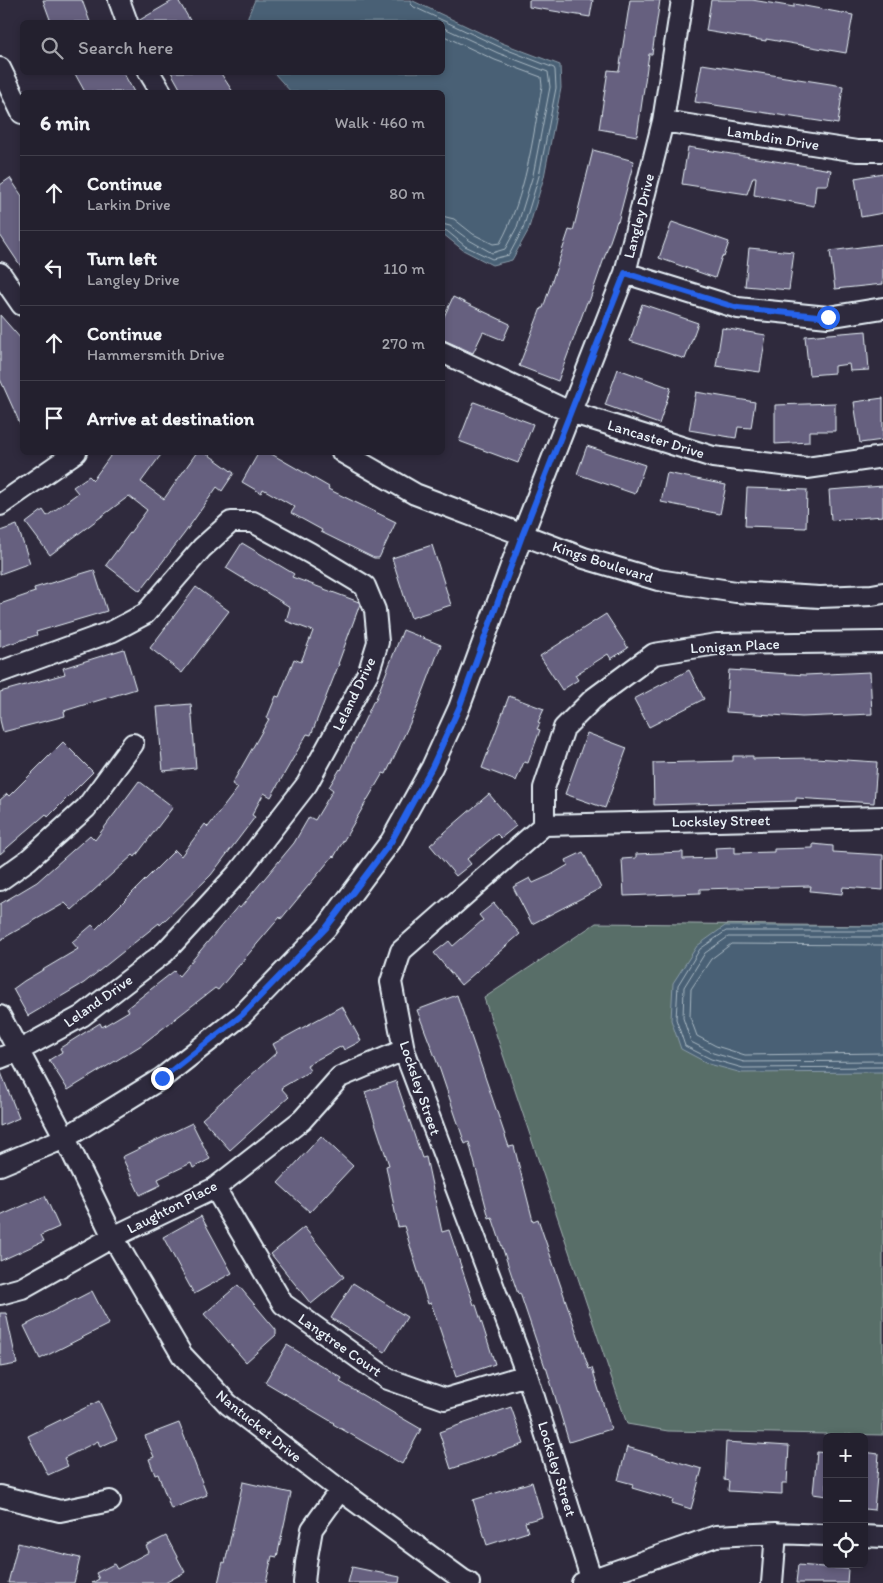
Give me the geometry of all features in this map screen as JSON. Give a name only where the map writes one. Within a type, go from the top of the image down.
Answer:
[{"type":"street","points":[[119,0],[126,20]]},
{"type":"street","name":"Langley Drive","points":[[0,1165],[65,1138],[162,1078],[242,1015],[332,920],[391,842],[432,767],[459,708],[522,536],[625,273],[663,121],[682,0]]},
{"type":"street","points":[[0,68],[20,109]]},
{"type":"street","points":[[151,75],[160,90]]},
{"type":"street","name":"Lambdin Drive","points":[[663,121],[857,151],[883,151]]},
{"type":"street","points":[[0,273],[20,302]]},
{"type":"street","points":[[625,273],[738,308],[828,317],[883,308]]},
{"type":"street","name":"Lancaster Drive","points":[[445,353],[570,412],[713,457],[807,468],[883,457]]},
{"type":"street","points":[[0,506],[72,455]]},
{"type":"street","name":"Kings Boulevard","points":[[347,455],[415,494],[584,558],[668,582],[736,592],[811,596],[872,595],[883,593]]},
{"type":"street","name":"Leland Drive","points":[[0,672],[113,630],[145,614],[202,548],[231,522],[253,522],[318,557],[364,586],[375,610],[378,642],[369,670],[307,784],[238,873],[165,952],[82,1016],[9,1055]]},
{"type":"street","name":"Lonigan Place","points":[[544,825],[544,788],[564,728],[592,699],[654,654],[717,644],[883,642]]},
{"type":"street","points":[[0,880],[28,860],[86,808],[132,744]]},
{"type":"street","name":"Locksley Street","points":[[587,1582],[527,1375],[404,1050],[391,982],[401,951],[544,825],[883,817]]},
{"type":"street","name":"Nantucket Drive","points":[[0,1016],[9,1055],[65,1138],[113,1237],[182,1356],[228,1404],[340,1490],[469,1583]]},
{"type":"street","name":"Laughton Place","points":[[0,1294],[22,1288],[113,1237],[215,1188],[302,1120],[340,1077],[404,1050]]},
{"type":"street","name":"Langtree Court","points":[[215,1188],[283,1304],[388,1379],[445,1399],[527,1375]]},
{"type":"street","points":[[304,1583],[312,1529],[340,1490]]},
{"type":"street","points":[[0,1496],[60,1511],[110,1501]]},
{"type":"street","points":[[772,1583],[776,1533]]},
{"type":"street","points":[[587,1582],[716,1536],[776,1533],[823,1535]]},
{"type":"street","points":[[868,1536],[883,1537]]},
{"type":"green space","points":[[596,923],[883,926],[883,1435],[868,1435],[868,1433],[668,1431],[627,1424],[484,998]]},
{"type":"water","points":[[255,0],[411,0],[502,43],[560,65],[561,88],[544,177],[528,231],[512,260],[492,265],[463,250],[445,236],[445,90],[289,90],[276,75],[445,75],[445,20],[248,20]]},
{"type":"water","points":[[725,926],[883,926],[883,1072],[742,1073],[709,1064],[681,1049],[671,1020],[673,983],[697,946]]},
{"type":"building","points":[[43,0],[82,0],[89,20],[50,20]]},
{"type":"building","points":[[174,0],[178,0],[190,20],[140,20]]},
{"type":"building","points":[[529,0],[593,0],[590,17],[529,7]]},
{"type":"building","points":[[630,0],[660,0],[652,54],[649,54],[637,136],[599,129],[608,70],[619,71]]},
{"type":"building","points":[[711,0],[752,0],[794,7],[794,4],[853,15],[846,53],[706,31]]},
{"type":"building","points":[[702,64],[843,86],[838,124],[695,102]]},
{"type":"building","points":[[76,75],[125,75],[133,90],[84,90]]},
{"type":"building","points":[[173,75],[222,75],[232,90],[181,90]]},
{"type":"building","points":[[688,147],[831,170],[828,185],[816,185],[814,206],[754,195],[756,177],[753,177],[747,194],[682,184]]},
{"type":"building","points":[[593,150],[634,161],[618,222],[558,381],[519,366],[541,308],[543,308],[569,230],[573,231]]},
{"type":"building","points":[[883,173],[883,213],[861,217],[855,178]]},
{"type":"building","points":[[10,178],[20,193],[20,265],[0,235],[0,185]]},
{"type":"building","points":[[672,222],[729,242],[715,278],[659,258]]},
{"type":"building","points":[[883,244],[883,284],[835,289],[830,251]]},
{"type":"building","points":[[749,248],[794,252],[789,290],[745,286]]},
{"type":"building","points":[[453,297],[510,324],[503,340],[483,332],[473,353],[445,340],[445,314]]},
{"type":"building","points":[[642,304],[698,323],[685,359],[630,341]]},
{"type":"building","points":[[0,315],[20,338],[20,424],[0,379]]},
{"type":"building","points":[[722,328],[766,335],[760,372],[716,366]]},
{"type":"building","points":[[866,331],[869,370],[850,371],[849,364],[834,366],[834,373],[809,375],[805,336]]},
{"type":"building","points":[[618,369],[671,388],[659,424],[605,405]]},
{"type":"building","points":[[696,392],[755,402],[751,428],[738,427],[736,438],[689,430]]},
{"type":"building","points":[[883,398],[883,440],[860,443],[854,402]]},
{"type":"building","points":[[474,402],[533,424],[518,463],[459,441]]},
{"type":"building","points":[[835,403],[835,431],[809,431],[809,442],[775,444],[775,405]]},
{"type":"building","points":[[587,446],[645,465],[635,494],[577,474]]},
{"type":"building","points":[[111,455],[161,455],[141,482],[164,499],[195,455],[209,455],[234,473],[222,491],[217,487],[140,591],[106,565],[147,510],[129,496],[50,555],[26,523],[43,510],[47,516],[78,493],[73,487],[89,476],[93,480]]},
{"type":"building","points":[[257,455],[273,455],[329,487],[328,489],[396,522],[379,558],[374,558],[321,532],[322,530],[291,513],[295,507],[263,489],[261,493],[242,482]]},
{"type":"building","points":[[667,473],[726,485],[720,514],[661,502]]},
{"type":"building","points":[[883,486],[883,516],[831,520],[829,490]]},
{"type":"building","points":[[747,488],[807,490],[806,528],[745,526]]},
{"type":"building","points":[[17,525],[30,563],[0,574],[0,531]]},
{"type":"building","points":[[242,543],[294,574],[292,577],[360,604],[311,735],[307,734],[271,797],[264,793],[252,815],[255,817],[211,875],[160,925],[159,923],[84,983],[28,1016],[13,989],[78,949],[72,942],[92,925],[96,929],[175,850],[181,856],[205,824],[208,827],[238,788],[232,784],[269,719],[267,718],[276,696],[279,697],[294,659],[301,662],[313,631],[286,621],[290,607],[226,568]]},
{"type":"building","points":[[432,545],[451,605],[411,618],[392,558]]},
{"type":"building","points":[[94,570],[107,611],[36,632],[37,635],[0,647],[0,604],[35,592],[34,588]]},
{"type":"building","points":[[196,587],[229,611],[182,673],[150,648]]},
{"type":"building","points":[[606,614],[628,648],[611,659],[608,654],[575,675],[578,680],[562,690],[540,656]]},
{"type":"building","points":[[403,630],[441,645],[417,708],[386,774],[383,773],[334,857],[218,990],[215,988],[140,1046],[68,1090],[49,1060],[62,1052],[60,1048],[100,1023],[102,1027],[129,1011],[127,1008],[174,971],[179,976],[238,906],[240,908],[294,843],[309,817],[315,820],[333,790],[329,787],[341,770],[375,701]]},
{"type":"building","points":[[124,649],[136,689],[64,711],[65,716],[3,732],[0,720],[0,692],[65,674],[63,668]]},
{"type":"building","points":[[689,670],[704,699],[649,727],[634,699]]},
{"type":"building","points":[[729,670],[805,675],[870,672],[872,714],[802,717],[726,712]]},
{"type":"building","points":[[509,696],[544,709],[538,722],[540,723],[537,729],[540,730],[528,763],[524,762],[516,781],[482,768]]},
{"type":"building","points":[[191,704],[196,768],[163,771],[157,707]]},
{"type":"building","points":[[587,733],[627,748],[605,808],[565,794]]},
{"type":"building","points":[[63,742],[93,772],[48,817],[46,814],[0,854],[0,800],[7,794],[9,796]]},
{"type":"building","points":[[733,756],[753,756],[753,759],[815,758],[877,762],[874,803],[796,798],[796,801],[654,805],[653,763],[733,761]]},
{"type":"building","points":[[139,781],[173,807],[135,857],[133,855],[72,910],[65,903],[0,940],[0,904],[37,882],[90,835],[95,840]]},
{"type":"building","points":[[489,794],[516,826],[501,838],[497,834],[467,859],[471,864],[456,876],[430,845]]},
{"type":"building","points":[[813,844],[833,846],[833,852],[883,855],[883,890],[843,887],[842,894],[810,891],[811,886],[700,889],[700,893],[624,896],[622,859],[636,858],[636,854],[683,852],[683,859],[716,858],[715,848],[735,847],[735,853],[774,852],[774,849],[813,848]]},
{"type":"building","points":[[583,852],[601,888],[532,924],[513,887],[530,878],[533,883],[551,875],[568,865],[566,860]]},
{"type":"building","points":[[494,903],[520,934],[461,985],[434,953],[449,941],[453,946],[483,920],[479,915]]},
{"type":"building","points":[[457,995],[509,1147],[514,1146],[533,1221],[538,1219],[589,1369],[592,1368],[611,1429],[569,1442],[546,1367],[520,1293],[518,1294],[492,1217],[489,1218],[469,1142],[465,1144],[417,1010]]},
{"type":"building","points":[[342,1006],[361,1041],[344,1050],[342,1046],[307,1065],[310,1071],[281,1088],[289,1097],[230,1150],[202,1119],[277,1052],[273,1044]]},
{"type":"building","points":[[0,1070],[19,1118],[0,1126]]},
{"type":"building","points":[[396,1081],[422,1158],[426,1157],[442,1232],[449,1230],[495,1364],[456,1377],[431,1303],[428,1304],[404,1226],[398,1227],[386,1166],[389,1165],[365,1092]]},
{"type":"building","points":[[192,1123],[210,1159],[193,1168],[191,1163],[158,1179],[161,1185],[140,1195],[122,1157]]},
{"type":"building","points":[[321,1136],[353,1166],[310,1212],[278,1183]]},
{"type":"building","points":[[45,1196],[59,1227],[41,1235],[44,1241],[0,1261],[0,1216]]},
{"type":"building","points":[[201,1216],[232,1273],[194,1294],[163,1237]]},
{"type":"building","points":[[304,1227],[344,1277],[311,1304],[271,1254]]},
{"type":"building","points":[[353,1283],[407,1317],[385,1352],[331,1318]]},
{"type":"building","points":[[238,1285],[276,1330],[276,1335],[246,1362],[204,1314]]},
{"type":"building","points":[[92,1291],[109,1324],[40,1359],[24,1326]]},
{"type":"building","points":[[0,1313],[6,1313],[17,1364],[0,1367]]},
{"type":"building","points":[[287,1345],[342,1378],[340,1382],[421,1429],[402,1464],[265,1382]]},
{"type":"building","points":[[99,1401],[117,1439],[100,1447],[98,1441],[64,1458],[68,1466],[48,1475],[28,1436]]},
{"type":"building","points":[[511,1407],[524,1444],[451,1469],[439,1432]]},
{"type":"building","points":[[179,1423],[207,1495],[171,1509],[158,1474],[155,1475],[149,1459],[154,1457],[145,1436]]},
{"type":"building","points":[[726,1442],[789,1446],[787,1483],[782,1483],[782,1494],[728,1491],[729,1481],[724,1480]]},
{"type":"building","points":[[627,1447],[702,1469],[691,1509],[672,1503],[673,1500],[632,1488],[633,1484],[618,1480]]},
{"type":"building","points":[[817,1452],[823,1453],[823,1495],[813,1494]]},
{"type":"building","points":[[868,1453],[879,1454],[874,1510],[868,1509]]},
{"type":"building","points":[[243,1482],[291,1493],[277,1557],[272,1556],[266,1583],[218,1583],[223,1562],[225,1563]]},
{"type":"building","points":[[532,1482],[542,1517],[525,1522],[528,1532],[487,1545],[473,1500]]},
{"type":"building","points":[[166,1536],[185,1572],[165,1583],[92,1583],[99,1579],[96,1573],[114,1564],[117,1569],[149,1552],[146,1546]]},
{"type":"building","points":[[18,1543],[80,1558],[74,1583],[8,1583]]},
{"type":"building","points":[[798,1565],[848,1569],[847,1583],[796,1583]]},
{"type":"building","points":[[352,1567],[400,1577],[399,1583],[348,1583]]},
{"type":"route","points":[[162,1078],[242,1015],[326,928],[391,842],[432,767],[459,708],[522,536],[625,273],[738,308],[828,317]]}]
